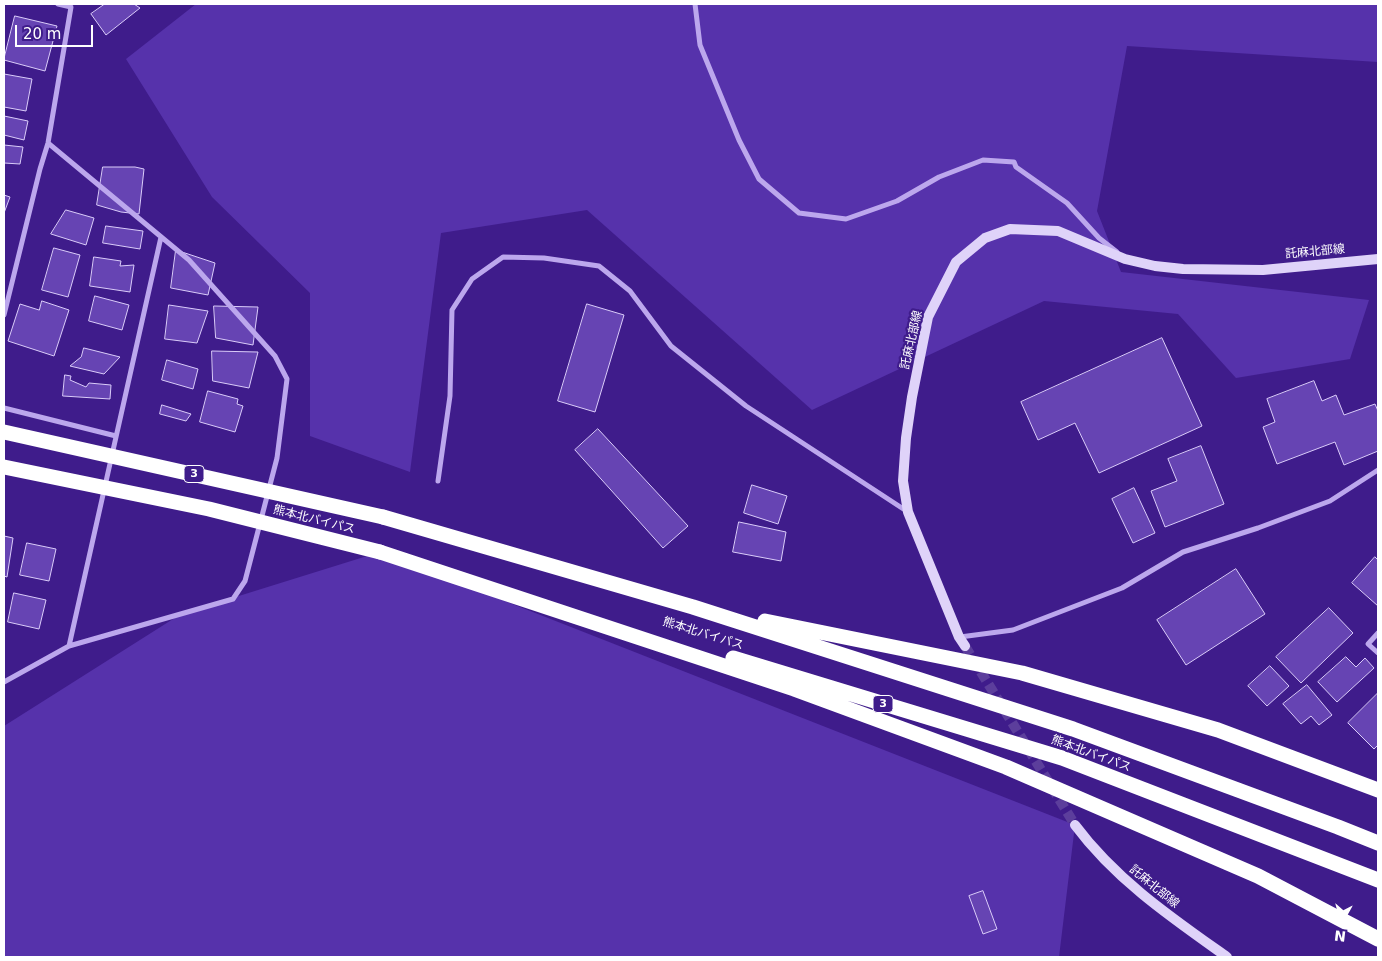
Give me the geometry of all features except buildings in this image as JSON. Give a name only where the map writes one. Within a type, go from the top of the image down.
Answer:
[{"type":"highway","name":"熊本北バイパス","points":[[4,432],[383,517],[693,607],[1073,729],[1338,826],[1378,843]]},
{"type":"highway","name":"熊本北バイパス","points":[[4,466],[209,509],[380,552],[1062,758],[1378,880]]},
{"type":"highway","points":[[380,552],[794,689],[1006,767],[1258,876],[1378,939]]},
{"type":"highway","points":[[693,607],[1022,673],[1218,730],[1378,790]]},
{"type":"main road","name":"託麻北部線","points":[[965,646],[959,637],[908,512],[903,481],[906,438],[912,397],[928,317],[956,262],[985,238],[1010,229],[1058,231],[1125,259],[1155,266],[1183,269],[1263,270],[1378,259]]},
{"type":"main road","name":"託麻北部線","points":[[1075,825],[1092,848],[1129,884],[1159,910],[1227,957]]},
{"type":"street","points":[[4,315],[48,143],[72,5],[58,4]]},
{"type":"street","points":[[695,4],[700,45],[739,140],[759,179],[798,213],[846,219],[897,201],[939,178],[982,160],[1014,162],[1016,168],[1067,203],[1099,238],[1125,259]]},
{"type":"street","points":[[4,682],[68,646],[233,599],[245,581],[277,458],[287,379],[275,356],[189,260],[48,143]]},
{"type":"street","points":[[68,646],[160,237]]},
{"type":"street","points":[[438,481],[450,396],[452,310],[472,279],[503,257],[544,258],[599,266],[630,291],[671,346],[746,406],[908,512]]},
{"type":"street","points":[[4,408],[116,436]]},
{"type":"street","points":[[959,637],[1013,630],[1122,588],[1183,552],[1258,528],[1330,501],[1378,470]]},
{"type":"street","points":[[1378,633],[1368,644],[1378,653]]},
{"type":"shaded area","points":[[196,4],[1378,4],[1378,62],[1127,46],[1097,211],[1121,272],[1369,300],[1350,359],[1236,378],[1178,314],[1044,301],[812,410],[587,210],[441,233],[410,472],[310,436],[310,293],[212,197],[126,59]]},
{"type":"shaded area","points":[[380,552],[1075,825],[1059,957],[4,957],[4,726],[181,614]]},
{"type":"tunnel","points":[[965,646],[1075,825]]}]
